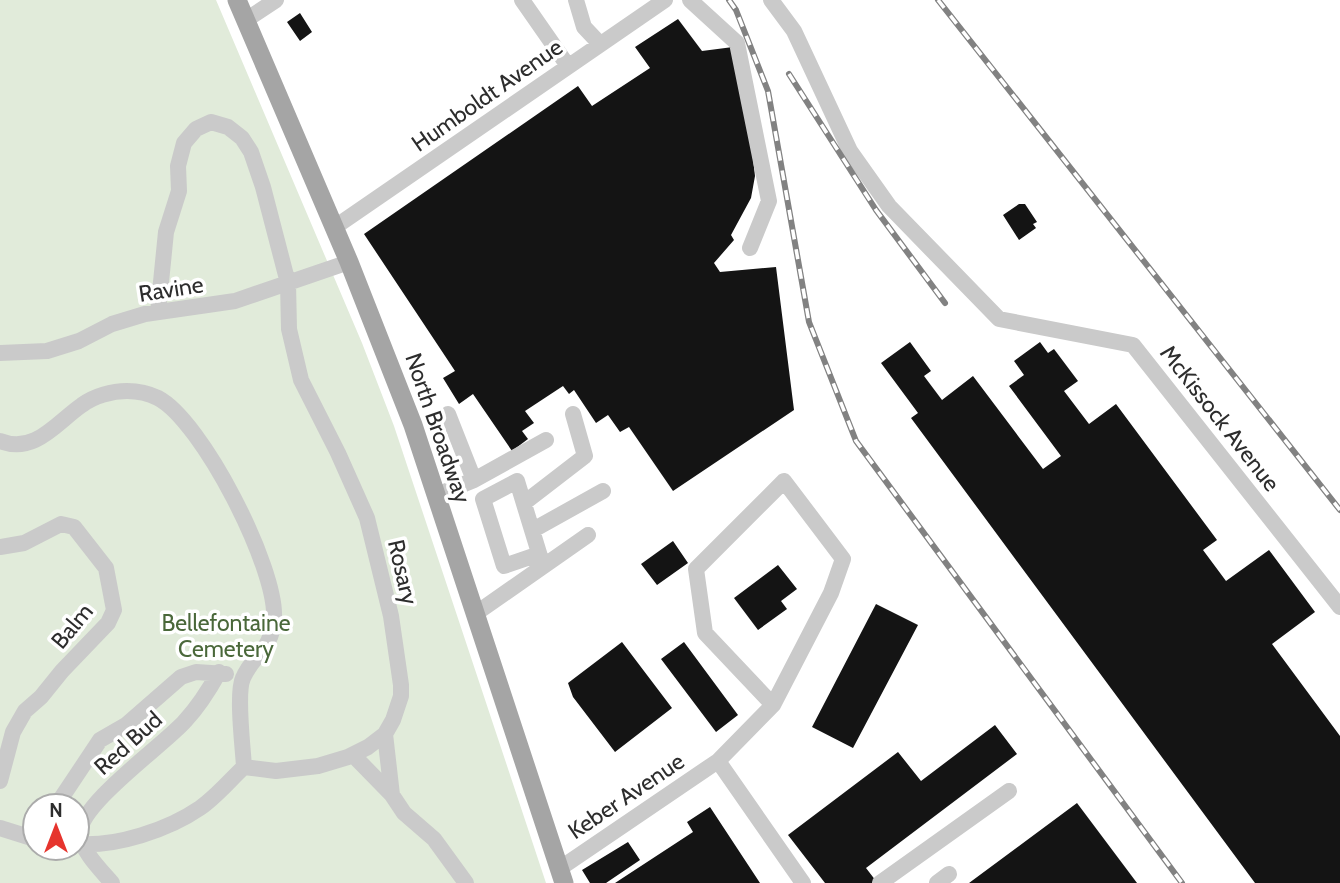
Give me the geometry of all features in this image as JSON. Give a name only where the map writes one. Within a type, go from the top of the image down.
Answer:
[{"type":"main road","name":"North Broadway","points":[[237,0],[335,227],[409,414],[561,876]]},
{"type":"street","points":[[246,20],[276,0]]},
{"type":"street","points":[[522,0],[568,66]]},
{"type":"street","points":[[576,0],[584,27],[600,44]]},
{"type":"street","name":"Humboldt Avenue","points":[[335,227],[665,0]]},
{"type":"street","points":[[691,0],[737,43],[769,201],[750,248]]},
{"type":"street","name":"McKissock Avenue","points":[[771,0],[794,31],[850,151],[889,206],[999,319],[1133,345],[1340,607]]},
{"type":"street","name":"Rosary","points":[[158,312],[166,232],[178,191],[178,166],[184,143],[196,129],[211,122],[228,127],[242,138],[251,152],[280,247],[288,283],[289,329],[301,380],[367,518],[391,616],[401,696],[385,734]]},
{"type":"street","name":"Ravine","points":[[0,354],[47,351],[79,341],[112,324],[158,312],[235,302],[349,262]]},
{"type":"street","points":[[0,442],[32,443],[51,432],[83,404],[102,395],[125,391],[145,393],[160,399],[183,421],[218,470],[240,507],[256,544],[270,589],[274,617],[270,640],[241,681],[244,767],[200,808],[133,839],[91,843]]},
{"type":"street","points":[[448,414],[474,480]]},
{"type":"street","points":[[524,503],[585,456],[573,414]]},
{"type":"street","points":[[436,495],[474,480],[547,440]]},
{"type":"street","points":[[517,481],[541,560],[504,566],[483,499],[517,481]]},
{"type":"street","name":"Keber Avenue","points":[[561,876],[718,761],[773,705],[831,593],[843,559],[784,481],[696,569],[705,633],[773,705]]},
{"type":"street","points":[[533,530],[603,491]]},
{"type":"street","name":"Balm","points":[[0,547],[24,543],[61,524],[74,527],[106,568],[114,610],[108,623],[26,712],[13,732],[0,781]]},
{"type":"street","points":[[475,614],[541,560],[588,535]]},
{"type":"street","points":[[65,792],[100,740],[126,724],[181,677],[196,672],[243,676]]},
{"type":"street","name":"Red Bud","points":[[91,809],[184,722],[200,704],[219,672]]},
{"type":"street","points":[[244,767],[276,771],[318,766],[353,755],[385,734],[392,795]]},
{"type":"street","points":[[353,755],[392,795],[404,813],[434,839],[466,883]]},
{"type":"street","points":[[718,761],[803,883]]},
{"type":"street","points":[[880,883],[1009,790]]},
{"type":"street","points":[[0,828],[21,832]]},
{"type":"street","points":[[91,857],[112,883]]},
{"type":"green space","name":"Bellefontaine Cemetery","points":[[0,0],[216,0],[362,343],[394,426],[546,883],[0,883]]},
{"type":"building","points":[[300,13],[312,32],[300,41],[287,22]]},
{"type":"building","points":[[678,19],[702,51],[733,47],[744,83],[755,176],[751,198],[731,235],[734,240],[714,263],[720,272],[776,267],[794,410],[673,491],[629,427],[620,432],[608,415],[596,423],[574,390],[569,394],[563,386],[525,411],[534,423],[522,431],[528,439],[512,451],[473,394],[459,404],[443,378],[455,371],[364,234],[578,86],[592,106],[650,68],[635,47]]},
{"type":"building","points":[[1019,204],[1025,204],[1037,222],[1033,224],[1036,228],[1019,240],[1003,215]]},
{"type":"building","points":[[910,342],[931,371],[924,376],[942,400],[973,376],[1043,469],[1061,456],[1009,386],[1024,375],[1014,361],[1040,342],[1048,353],[1054,349],[1078,381],[1064,391],[1089,424],[1116,404],[1217,540],[1203,550],[1226,581],[1269,550],[1315,612],[1272,644],[1340,736],[1340,883],[1255,883],[911,418],[918,413],[881,363]]},
{"type":"building","points":[[673,541],[688,563],[657,585],[641,564]]},
{"type":"building","points":[[778,565],[797,589],[781,601],[787,609],[758,630],[734,598]]},
{"type":"building","points":[[876,604],[918,625],[853,748],[812,727]]},
{"type":"building","points":[[622,642],[672,708],[615,752],[573,697],[568,683]]},
{"type":"building","points":[[684,642],[738,715],[716,732],[661,659]]},
{"type":"building","points":[[995,725],[1017,754],[866,868],[876,881],[874,883],[825,883],[788,835],[898,752],[921,781]]},
{"type":"building","points":[[1077,803],[1137,883],[969,883]]},
{"type":"building","points":[[710,807],[760,883],[615,883],[693,832],[687,822]]},
{"type":"building","points":[[628,842],[640,860],[606,883],[590,883],[582,870]]},
{"type":"railway","points":[[729,0],[736,10],[768,91],[809,322],[856,441],[1182,883]]},
{"type":"railway","points":[[938,0],[1340,510]]},
{"type":"railway","points":[[789,74],[876,210],[945,303]]}]
